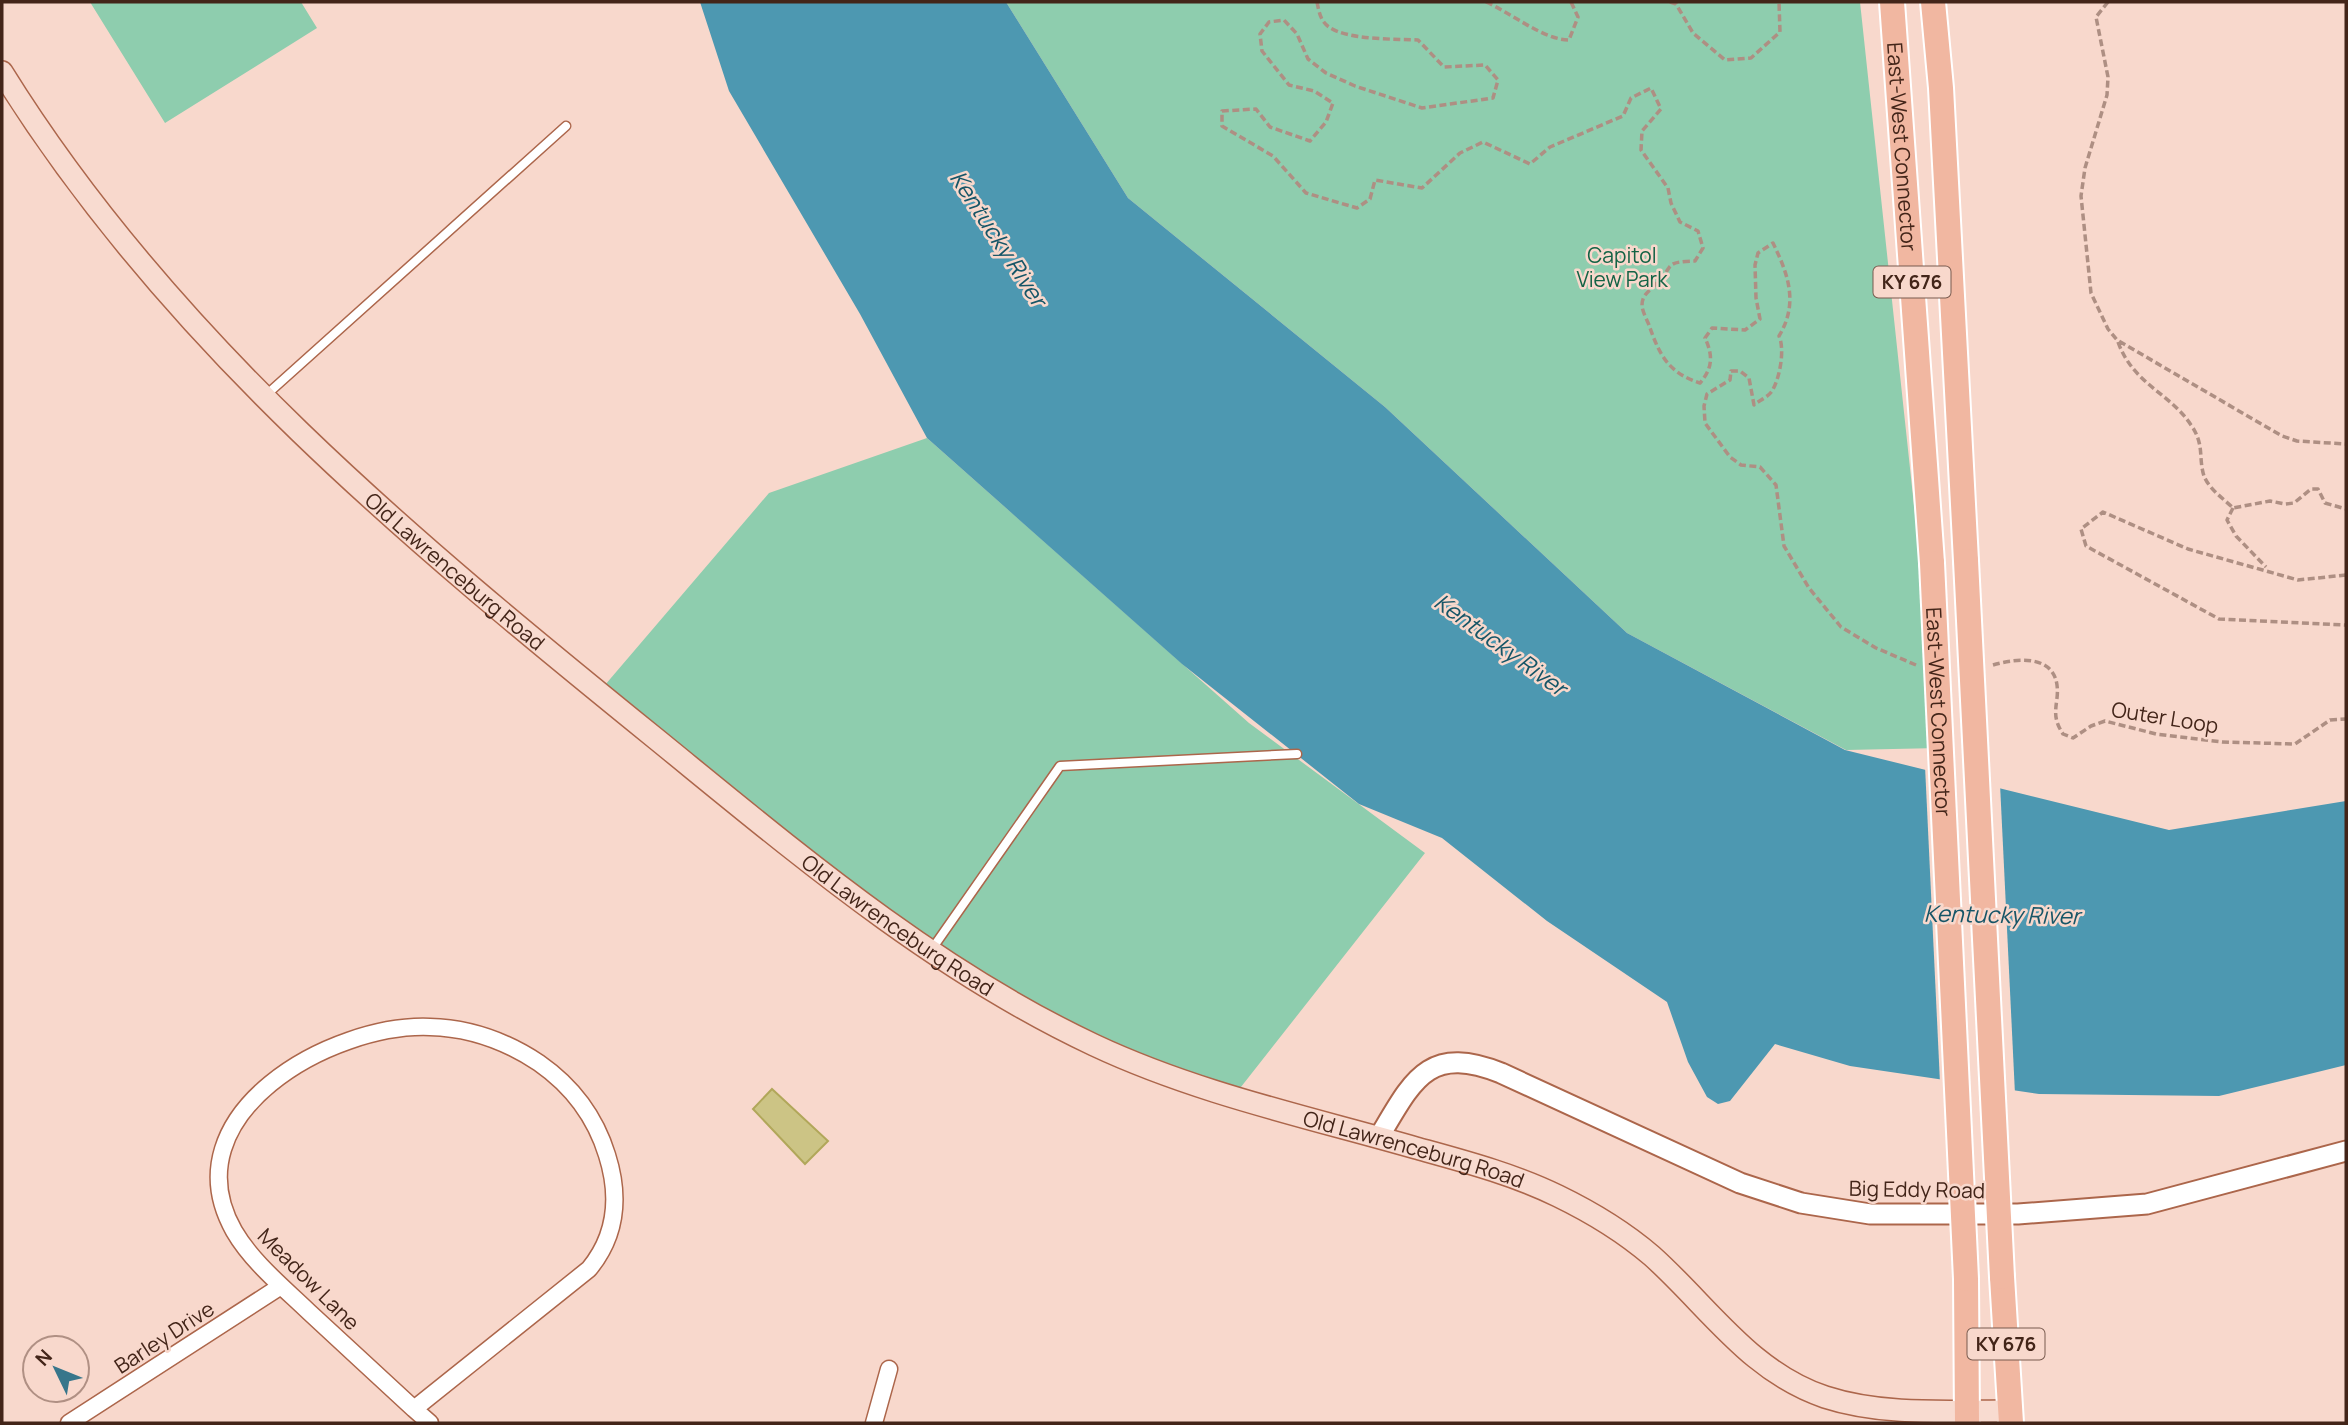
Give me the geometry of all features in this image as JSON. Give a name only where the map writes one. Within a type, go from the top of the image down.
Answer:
[{"type":"main road","name":"East-West Connector","points":[[1892,2],[1932,563],[1966,1279],[1967,1417]]},
{"type":"main road","name":"East-West Connector","points":[[1933,2],[1941,88],[2011,1417]]},
{"type":"main road","name":"Old Lawrenceburg Road","points":[[2,72],[37,125],[147,271],[177,308],[263,398],[436,558],[812,864],[930,951],[1009,1001],[1113,1054],[1222,1093],[1517,1179],[1555,1195],[1622,1232],[1652,1256],[1731,1338],[1790,1382],[1821,1396],[1887,1409],[1967,1417],[2011,1417]]},
{"type":"street","name":"Meadow Lane","points":[[414,1409],[589,1269],[603,1253],[615,1216],[608,1158],[592,1119],[566,1085],[509,1045],[484,1035],[428,1027],[399,1028],[369,1035],[340,1045],[283,1073],[259,1092],[241,1112],[228,1134],[221,1157],[220,1182],[224,1206],[234,1230],[249,1252],[281,1286],[414,1409],[430,1423]]},
{"type":"street","name":"Big Eddy Road","points":[[1379,1138],[1410,1086],[1423,1072],[1443,1063],[1465,1062],[1502,1073],[1740,1183],[1801,1203],[1870,1214],[2051,1212],[2147,1204],[2346,1151]]},
{"type":"street","name":"Barley Drive","points":[[69,1423],[281,1286]]},
{"type":"street","points":[[874,1423],[889,1368]]},
{"type":"lane","points":[[263,398],[566,126]]},
{"type":"lane","points":[[930,951],[1060,766],[1297,754]]},
{"type":"path","points":[[1317,2],[1320,16],[1329,27],[1373,38],[1418,40],[1444,67],[1485,65],[1498,80],[1493,98],[1422,108],[1326,73],[1308,60],[1297,34],[1284,20],[1269,22],[1260,34],[1262,51],[1289,85],[1314,91],[1332,103],[1326,122],[1310,141],[1270,127],[1256,109],[1222,111],[1222,127],[1273,156],[1306,193],[1357,208],[1370,199],[1375,180],[1422,188],[1460,153],[1483,142],[1530,164],[1550,147],[1623,116],[1631,98],[1651,88],[1661,109],[1642,131],[1641,150],[1668,188],[1671,204],[1680,222],[1698,231],[1703,248],[1695,261],[1676,262],[1666,267],[1659,281],[1646,293],[1642,304],[1659,355],[1685,378],[1700,383],[1710,372],[1711,351],[1705,338],[1712,328],[1745,330],[1760,319],[1755,265],[1758,253],[1773,243],[1789,275],[1791,293],[1788,322],[1779,336],[1783,345],[1777,382],[1770,394],[1754,405],[1749,378],[1741,371],[1731,370],[1730,380],[1707,394],[1704,406],[1705,423],[1730,457],[1741,465],[1760,467],[1776,485],[1784,546],[1809,588],[1841,626],[1876,648],[1917,665]]},
{"type":"path","points":[[1486,2],[1515,15],[1553,40],[1569,40],[1578,17],[1572,2]]},
{"type":"path","points":[[1670,2],[1676,4],[1693,33],[1725,60],[1751,58],[1780,32],[1779,2]]},
{"type":"path","points":[[2108,2],[2096,17],[2104,45],[2108,95],[2085,168],[2081,196],[2091,293],[2108,329],[2117,340],[2125,362],[2191,424],[2203,449],[2202,461],[2208,483],[2233,508]]},
{"type":"path","points":[[2117,340],[2286,438],[2346,444]]},
{"type":"path","points":[[2233,508],[2270,501],[2294,503],[2311,489],[2318,489],[2325,503],[2346,509]]},
{"type":"path","points":[[2233,508],[2227,520],[2236,536],[2267,569]]},
{"type":"path","points":[[2346,575],[2298,580],[2267,569],[2188,549],[2103,512],[2081,528],[2085,546],[2219,620],[2346,625]]},
{"type":"path","name":"Outer Loop","points":[[1983,668],[2018,658],[2036,660],[2046,667],[2056,685],[2055,722],[2063,734],[2073,738],[2091,726],[2105,722],[2156,734],[2221,743],[2295,744],[2330,720],[2346,719]]},
{"type":"green space","points":[[90,2],[301,2],[317,28],[165,123]]},
{"type":"green space","name":"Capitol View Park","points":[[1006,2],[1860,2],[1940,748],[1846,750],[1627,633],[1385,407],[1128,198]]},
{"type":"green space","points":[[927,438],[1249,723],[1425,853],[1226,1106],[978,976],[746,810],[599,692],[769,493]]},
{"type":"water","name":"Kentucky River","points":[[700,2],[1006,2],[1128,198],[1385,407],[1627,633],[1845,750],[2169,830],[2346,801],[2346,1065],[2219,1096],[2039,1094],[1850,1066],[1775,1044],[1730,1101],[1718,1104],[1707,1097],[1688,1062],[1667,1002],[1547,921],[1442,838],[1359,804],[1182,664],[927,438],[860,314],[729,91]]},
{"type":"pier","points":[[1925,766],[2000,784],[2015,1094],[1940,1083]]},
{"type":"building","points":[[772,1089],[828,1141],[805,1164],[753,1109]]}]
